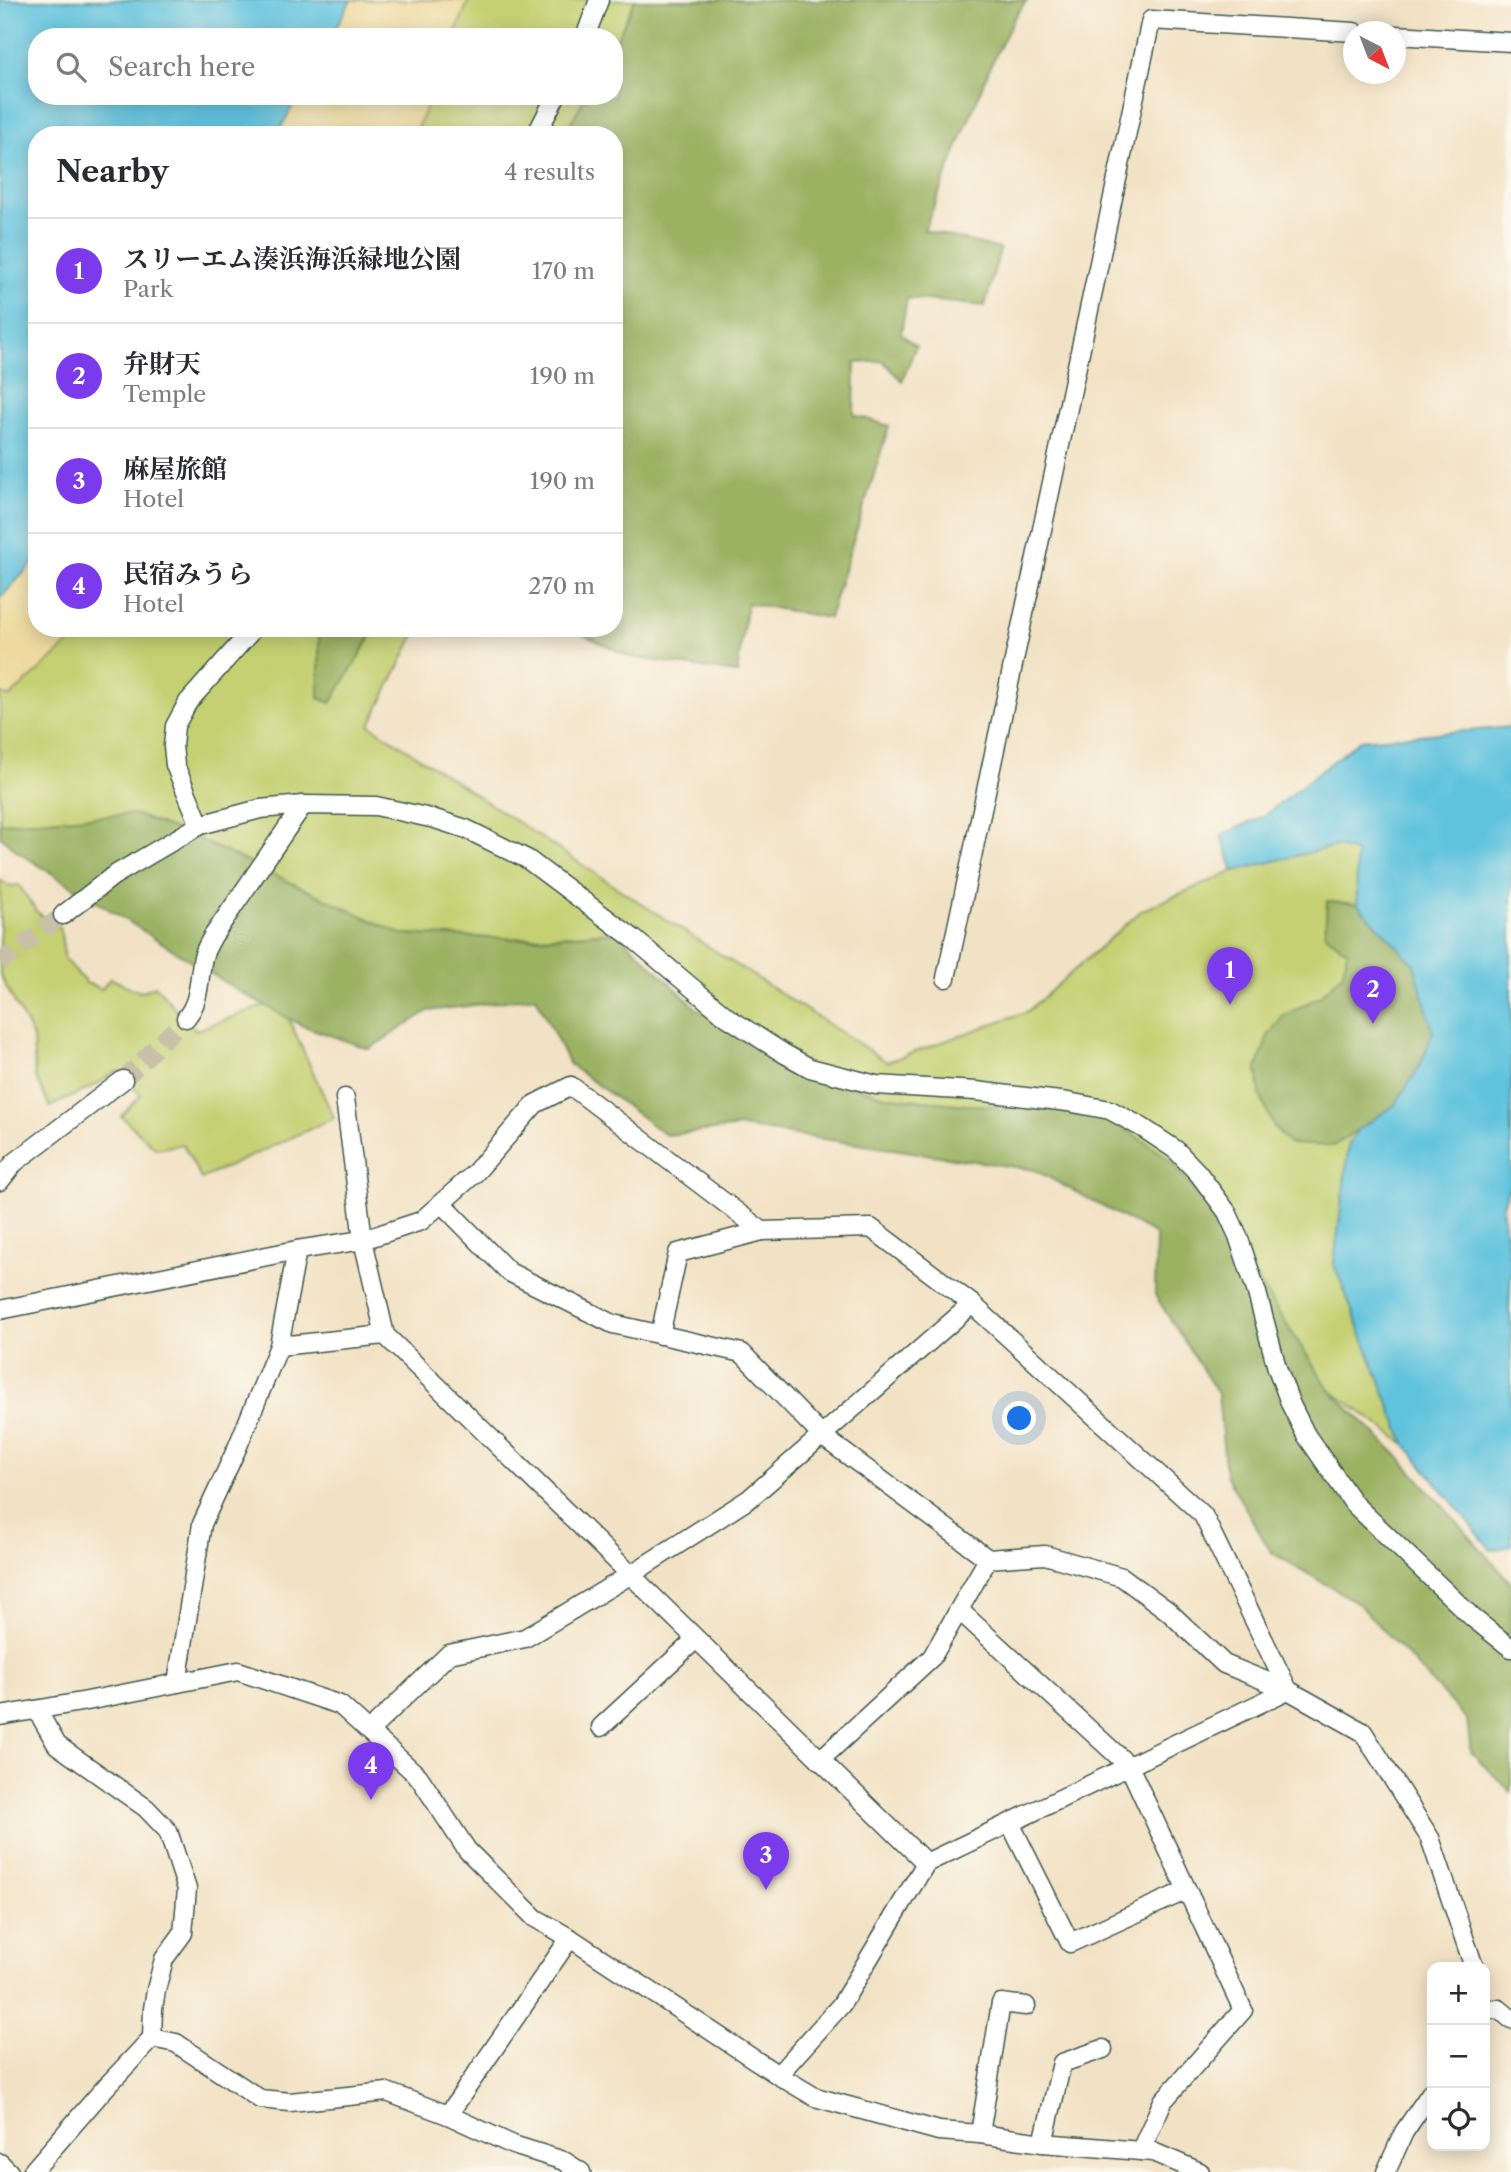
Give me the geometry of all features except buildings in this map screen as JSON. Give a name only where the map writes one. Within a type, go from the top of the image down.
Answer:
[{"type":"street","points":[[588,28],[599,0]]},
{"type":"street","points":[[946,978],[1151,20],[1343,31]]},
{"type":"street","points":[[1406,36],[1511,42]]},
{"type":"street","points":[[541,126],[551,105]]},
{"type":"street","points":[[200,825],[175,765],[175,726],[188,702],[246,637]]},
{"type":"street","points":[[186,1018],[199,995],[204,955],[213,936],[303,805]]},
{"type":"street","points":[[62,915],[113,876],[200,825],[260,809],[303,805],[376,806],[435,819],[493,841],[527,859],[634,939],[727,1017],[810,1068],[876,1084],[976,1091],[1110,1110],[1175,1150],[1198,1172],[1227,1212],[1250,1270],[1277,1368],[1291,1405],[1328,1469],[1363,1513],[1473,1618],[1511,1648]]},
{"type":"street","points":[[0,1181],[14,1163],[123,1080]]},
{"type":"street","points":[[0,1310],[297,1250],[363,1240],[421,1221],[475,1173],[535,1104],[571,1086],[762,1231]]},
{"type":"street","points":[[345,1098],[363,1240],[385,1335],[926,1863]]},
{"type":"street","points":[[442,1203],[509,1272],[613,1324],[742,1353],[822,1436],[988,1559],[1045,1555],[1122,1577],[1168,1611],[1224,1664],[1288,1690],[1363,1732],[1430,1838],[1472,1962]]},
{"type":"street","points":[[660,1335],[678,1253],[762,1231],[871,1228],[972,1304],[1203,1515],[1288,1690]]},
{"type":"street","points":[[177,1683],[202,1524],[279,1346],[297,1250]]},
{"type":"street","points":[[369,1731],[449,1654],[525,1638],[749,1499],[972,1304]]},
{"type":"street","points":[[279,1346],[385,1335]]},
{"type":"street","points":[[820,1760],[932,1657],[988,1559]]},
{"type":"street","points":[[959,1610],[1129,1766],[1243,2010],[1163,2101],[1141,2150]]},
{"type":"street","points":[[601,1727],[696,1639]]},
{"type":"street","points":[[0,1716],[238,1671],[341,1705],[419,1777],[467,1850],[535,1918],[815,2097],[939,2131],[1153,2152],[1200,2172]]},
{"type":"street","points":[[778,2075],[841,2006],[926,1863],[1288,1690]]},
{"type":"street","points":[[32,2172],[152,2038],[156,1990],[164,1959],[183,1933],[187,1889],[168,1831],[146,1808],[57,1745],[37,1710]]},
{"type":"street","points":[[1010,1823],[1070,1942],[1187,1890]]},
{"type":"street","points":[[448,2115],[570,1938]]},
{"type":"street","points":[[980,2133],[1001,2003],[1026,2006]]},
{"type":"street","points":[[1490,2008],[1499,2009],[1511,2019]]},
{"type":"street","points":[[152,2038],[176,2043],[260,2099],[290,2102],[387,2092],[448,2115],[513,2145],[564,2161],[581,2172]]},
{"type":"street","points":[[1042,2143],[1062,2063],[1103,2049]]},
{"type":"street","points":[[1386,2172],[1404,2132],[1427,2098]]},
{"type":"street","points":[[0,2162],[9,2172]]},
{"type":"green space","points":[[351,0],[635,0],[622,28],[336,28]]},
{"type":"green space","points":[[635,0],[1027,0],[1014,18],[990,67],[924,230],[1000,249],[985,306],[907,298],[901,334],[916,346],[902,381],[883,361],[855,363],[854,415],[889,426],[829,618],[747,603],[737,673],[630,657],[589,637],[623,637],[623,126],[569,126],[581,105],[623,105],[622,28]]},
{"type":"green space","points":[[293,105],[581,105],[569,126],[282,126]]},
{"type":"green space","points":[[0,598],[28,621],[28,637],[319,637],[319,698],[330,702],[370,637],[414,637],[370,725],[887,1062],[1028,1011],[1142,910],[1234,871],[1336,846],[1357,853],[1357,904],[1382,929],[1395,1105],[1357,1131],[1349,1144],[1334,1264],[1405,1444],[1329,1389],[1237,1249],[1168,1158],[966,1105],[888,1097],[793,1068],[631,931],[506,939],[401,934],[0,829]]},
{"type":"green space","points":[[319,637],[371,637],[331,703],[319,698]]},
{"type":"green space","points":[[134,814],[198,839],[401,934],[522,939],[617,932],[696,1008],[793,1068],[888,1097],[966,1105],[1045,1106],[1114,1121],[1168,1158],[1237,1249],[1329,1389],[1400,1458],[1511,1583],[1511,1792],[1471,1752],[1467,1720],[1358,1603],[1271,1552],[1226,1475],[1218,1394],[1155,1295],[1156,1235],[1035,1170],[741,1127],[666,1135],[569,1064],[536,997],[428,1011],[369,1049],[301,1025],[240,992],[18,852],[0,836],[0,823]]},
{"type":"green space","points":[[0,880],[9,886],[19,885],[37,912],[60,928],[65,960],[86,983],[102,989],[110,978],[140,992],[156,986],[196,1030],[280,1000],[334,1118],[201,1179],[183,1144],[156,1149],[121,1116],[141,1095],[116,1071],[96,1085],[50,1107],[35,1076],[33,1037],[0,975]]},
{"type":"green space","points":[[1327,901],[1357,904],[1414,964],[1433,1032],[1420,1066],[1395,1105],[1333,1146],[1289,1144],[1274,1127],[1260,1095],[1257,1068],[1268,1036],[1283,1016],[1319,997],[1342,975],[1348,951],[1325,935]]},
{"type":"sand","points":[[282,0],[469,0],[458,28],[275,28]]},
{"type":"sand","points":[[251,105],[427,105],[418,126],[239,126]]},
{"type":"sand","points":[[28,488],[28,637],[76,637],[10,697],[0,694],[0,516]]},
{"type":"water","points":[[0,0],[351,0],[336,28],[28,28],[28,105],[293,105],[282,126],[28,126],[28,568],[0,598]]},
{"type":"water","points":[[1511,727],[1511,1181],[1502,1208],[1511,1269],[1511,1546],[1491,1550],[1405,1444],[1334,1264],[1349,1144],[1359,1129],[1395,1105],[1420,1066],[1433,1032],[1414,964],[1357,904],[1356,853],[1336,846],[1234,871],[1221,835],[1264,816],[1360,740]]},
{"type":"tunnel","points":[[0,963],[63,915]]},
{"type":"tunnel","points":[[123,1080],[186,1018]]},
{"type":"place","name":"スリーエム湊浜海浜緑地公園","points":[[1230,1005]]},
{"type":"place","name":"弁財天","points":[[1373,1024]]},
{"type":"place","name":"民宿みうら","points":[[371,1800]]},
{"type":"place","name":"麻屋旅館","points":[[766,1890]]}]
